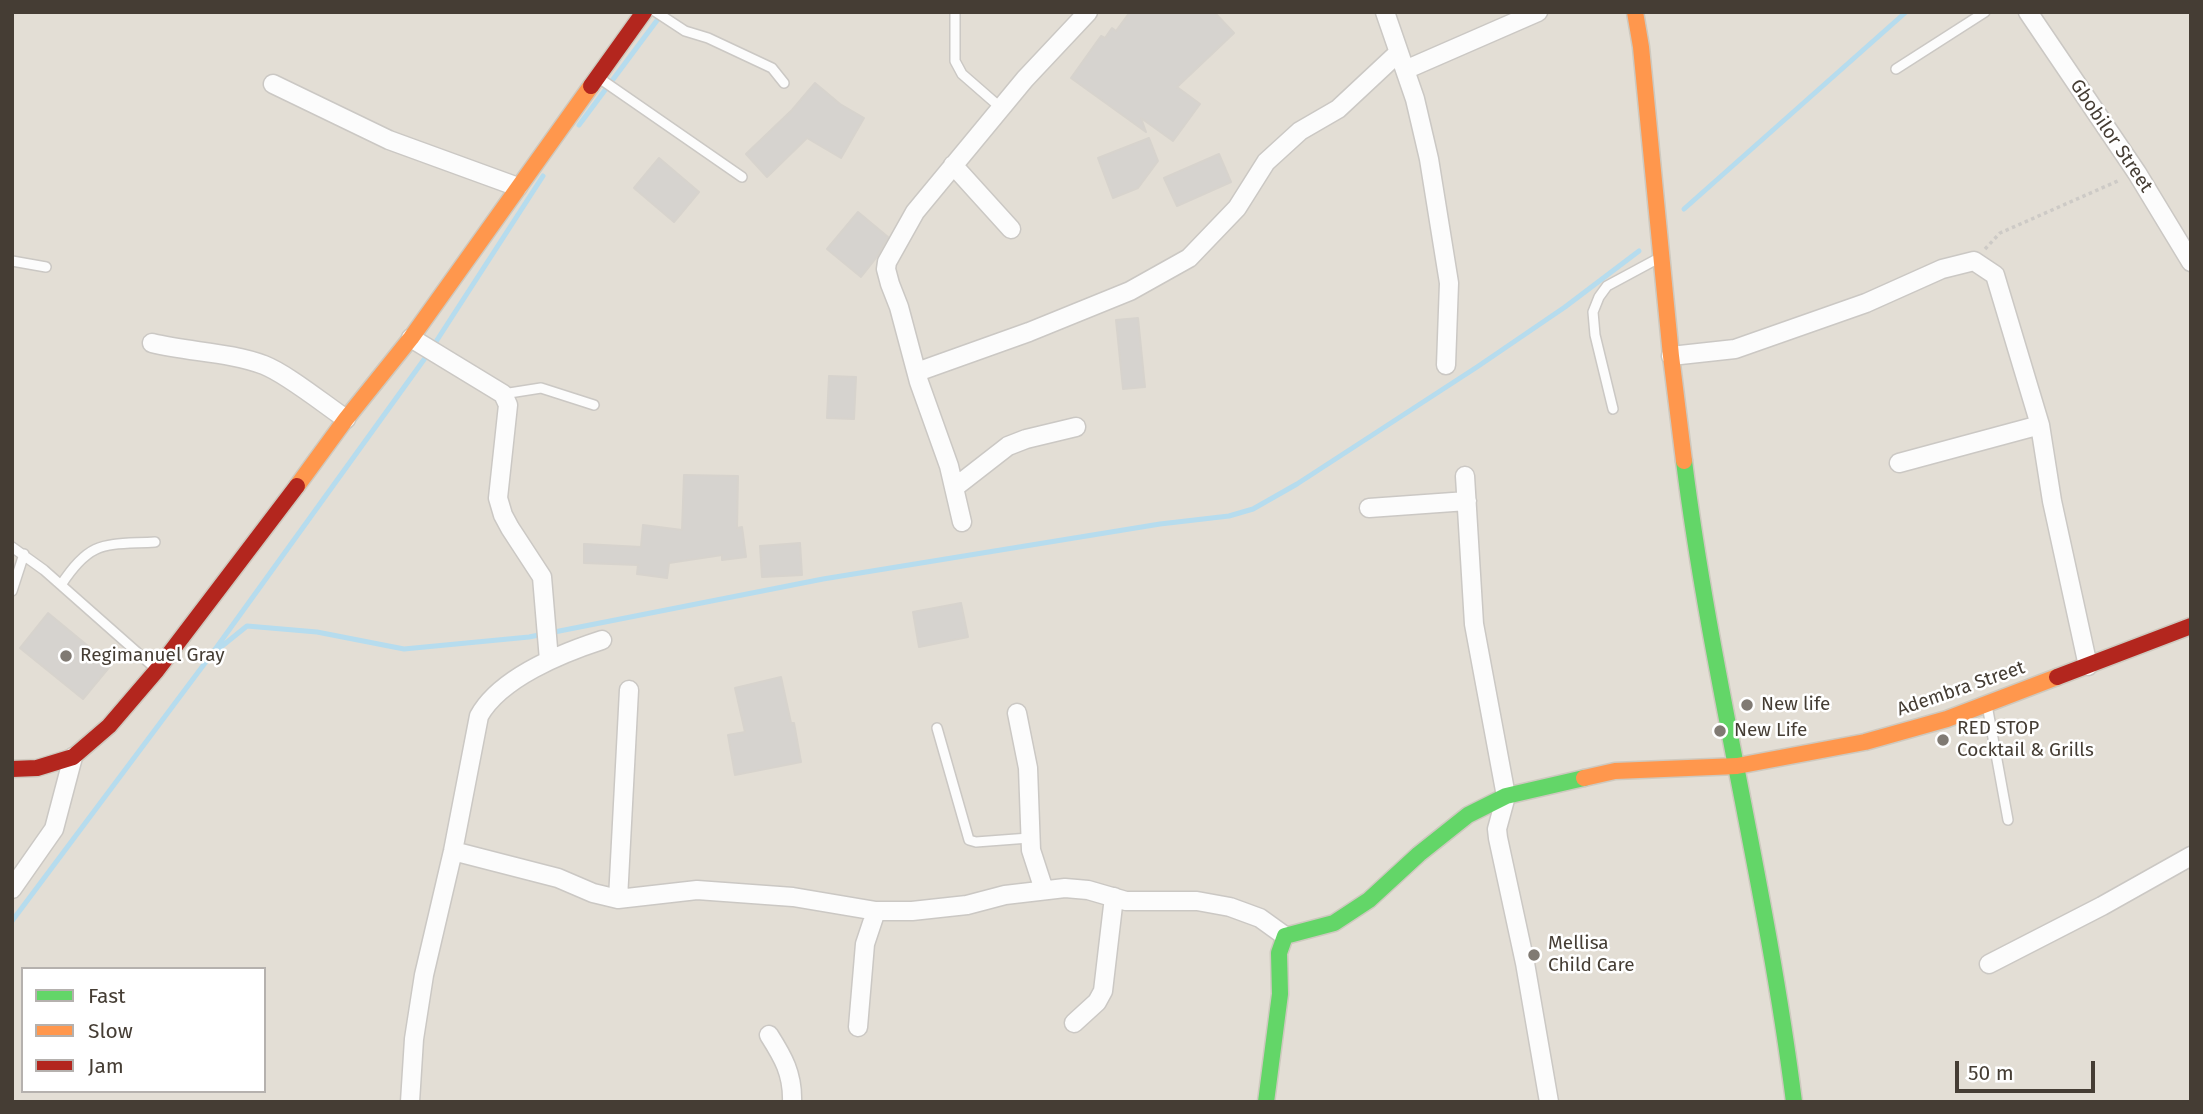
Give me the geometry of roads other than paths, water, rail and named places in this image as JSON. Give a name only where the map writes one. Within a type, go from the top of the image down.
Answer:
[{"type":"street","points":[[12,769],[37,768],[73,757],[109,726],[157,670],[232,574],[346,419],[423,345],[518,187],[644,12]]},
{"type":"street","points":[[1385,12],[1415,99],[1429,159],[1449,283],[1446,365]]},
{"type":"street","points":[[917,372],[1029,332],[1129,291],[1189,258],[1237,208],[1266,162],[1300,131],[1338,108],[1401,61],[1538,12]]},
{"type":"street","points":[[1635,12],[1641,47],[1671,356],[1691,515],[1708,619],[1783,1013],[1794,1102]]},
{"type":"street","name":"Gbobilor Street","points":[[2028,12],[2137,173],[2191,262]]},
{"type":"street","points":[[962,522],[949,466],[888,277],[887,262],[915,212],[1025,79],[1087,13]]},
{"type":"street","points":[[273,84],[389,140],[518,187]]},
{"type":"street","points":[[953,166],[1011,229]]},
{"type":"street","points":[[1671,356],[1735,349],[1866,303],[1942,269],[1974,261],[1995,275],[2040,425],[2052,501],[2088,666]]},
{"type":"street","points":[[152,344],[237,358],[265,366],[346,419]]},
{"type":"street","points":[[423,345],[503,394],[508,405],[498,498],[510,528],[542,577],[548,653]]},
{"type":"street","points":[[1899,463],[2040,425]]},
{"type":"street","points":[[954,488],[1008,446],[1076,427]]},
{"type":"street","points":[[1465,476],[1474,624],[1506,796],[1497,829],[1498,838],[1525,963],[1549,1102]]},
{"type":"street","points":[[1369,508],[1467,501]]},
{"type":"street","name":"Adembra Street","points":[[1285,936],[1334,923],[1369,900],[1419,854],[1468,815],[1506,796],[1615,771],[1737,766],[1865,742],[1947,719],[2191,626]]},
{"type":"street","points":[[410,1102],[414,1038],[424,975],[453,851],[479,716],[486,702],[548,653],[561,653],[602,639]]},
{"type":"street","points":[[618,899],[629,690]]},
{"type":"street","points":[[1017,713],[1028,768],[1029,838],[1044,890]]},
{"type":"street","points":[[12,889],[54,828],[73,757]]},
{"type":"street","points":[[453,851],[558,878],[606,898],[618,899],[709,890],[793,897],[876,911],[967,905],[1005,895],[1044,890],[1088,890],[1142,902],[1197,901],[1230,907],[1260,918],[1285,936],[1278,950],[1277,966],[1281,990],[1266,1102]]},
{"type":"street","points":[[1989,964],[2102,906],[2191,856]]},
{"type":"street","points":[[1074,1023],[1097,1002],[1103,991],[1114,897]]},
{"type":"street","points":[[858,1027],[865,944],[876,911]]},
{"type":"street","points":[[769,1035],[785,1060],[793,1088],[792,1102]]},
{"type":"lane","points":[[656,12],[685,32],[708,38],[772,68],[784,83]]},
{"type":"lane","points":[[955,12],[957,67],[1001,108]]},
{"type":"lane","points":[[1896,69],[1985,12]]},
{"type":"lane","points":[[597,77],[742,177]]},
{"type":"lane","points":[[1613,408],[1595,335],[1593,312],[1607,286],[1661,257]]},
{"type":"lane","points":[[12,261],[46,267]]},
{"type":"lane","points":[[503,394],[541,388],[594,405]]},
{"type":"lane","points":[[61,585],[75,563],[89,551],[111,545],[156,542]]},
{"type":"lane","points":[[12,547],[61,585],[157,670]]},
{"type":"lane","points":[[12,591],[24,554]]},
{"type":"lane","points":[[1987,704],[2008,820]]},
{"type":"lane","points":[[937,728],[969,840],[976,842],[1029,838]]},
{"type":"waterway","points":[[1684,209],[1906,12]]},
{"type":"waterway","points":[[579,125],[661,15]]},
{"type":"waterway","points":[[12,921],[211,655],[428,354],[543,176]]},
{"type":"waterway","points":[[211,655],[247,626],[317,632],[404,649],[529,637],[823,579],[1160,524],[1229,516],[1253,509],[1297,484],[1477,367],[1565,307],[1639,251]]},
{"type":"place","name":"Regimanuel Gray","points":[[66,656]]},
{"type":"place","name":"New life","points":[[1747,705]]},
{"type":"place","name":"New Life","points":[[1720,731]]},
{"type":"place","name":"RED STOP Cocktail & Grills","points":[[1943,740]]},
{"type":"place","name":"Mellisa Child Care","points":[[1534,955]]}]
